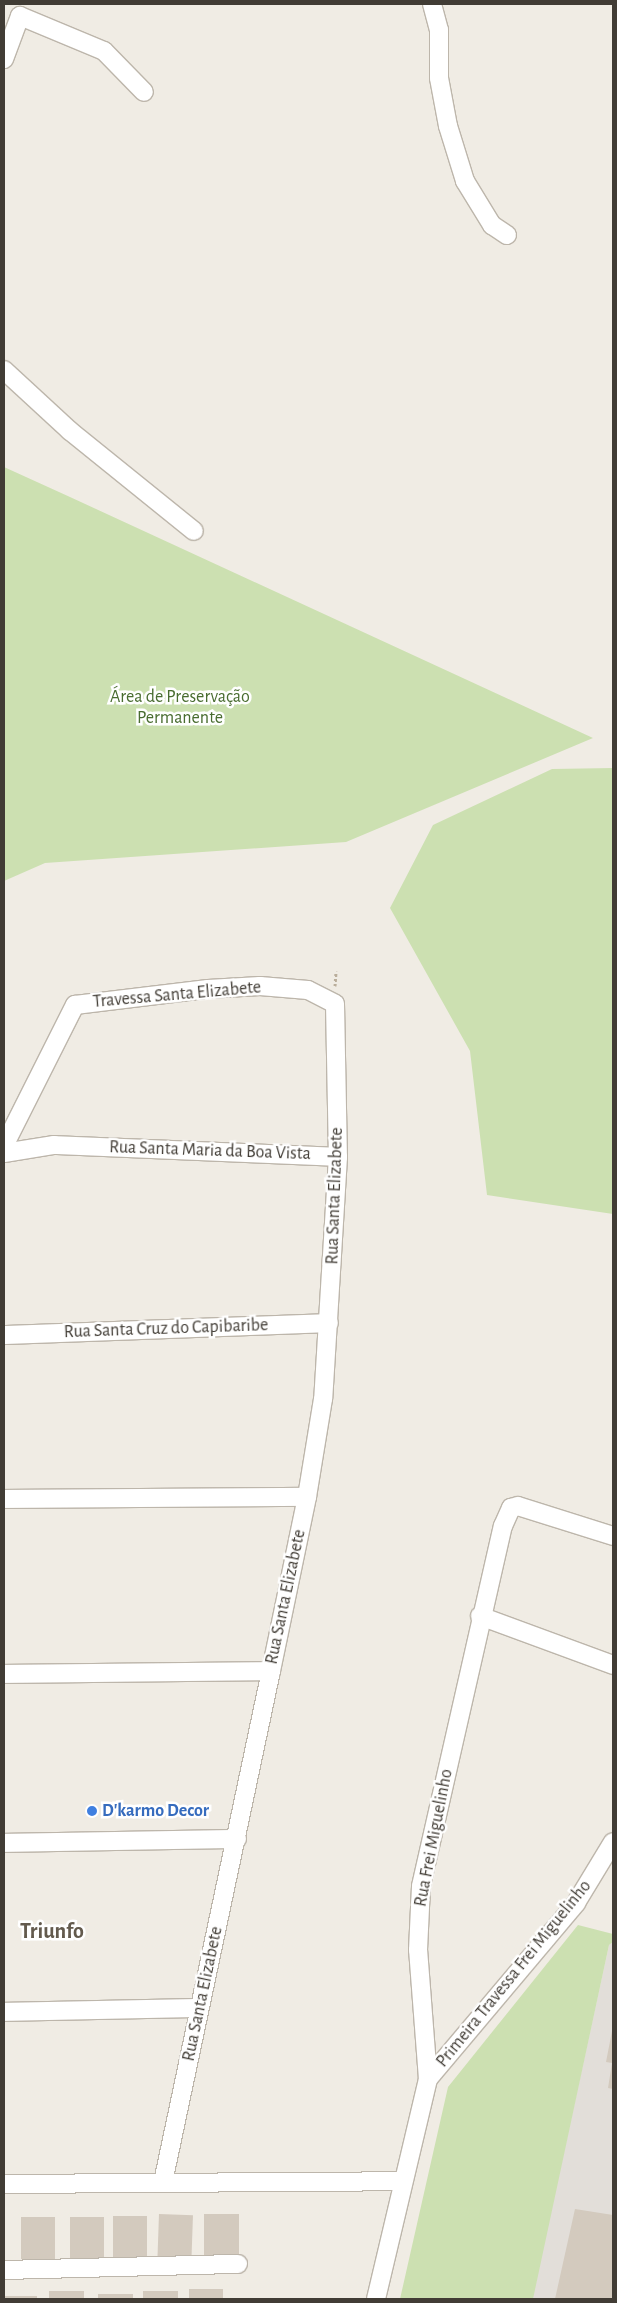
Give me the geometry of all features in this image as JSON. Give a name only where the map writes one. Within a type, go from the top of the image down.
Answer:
[{"type":"street","points":[[432,4],[439,30],[439,78],[448,126],[465,181],[492,225],[507,235]]},
{"type":"street","points":[[4,59],[20,16],[104,52],[144,92]]},
{"type":"street","points":[[4,370],[70,431],[194,531]]},
{"type":"street","name":"Travessa Santa Elizabete","points":[[4,1146],[75,1005],[260,986],[308,990],[335,1004]]},
{"type":"street","name":"Rua Santa Elizabete","points":[[163,2182],[199,2008],[237,1839],[307,1497],[323,1399],[338,1157],[335,1004]]},
{"type":"street","name":"Rua Santa Maria da Boa Vista","points":[[4,1153],[54,1145],[338,1157]]},
{"type":"street","name":"Rua Santa Cruz do Capibaribe","points":[[4,1335],[329,1323]]},
{"type":"street","points":[[4,1499],[307,1497]]},
{"type":"street","name":"Rua Frei Miguelinho","points":[[376,2299],[402,2180],[428,2079],[418,1950],[421,1886],[480,1616],[503,1526],[511,1508],[518,1506],[613,1536]]},
{"type":"street","points":[[480,1616],[613,1665]]},
{"type":"street","points":[[4,1674],[271,1671]]},
{"type":"street","points":[[4,1843],[237,1839]]},
{"type":"street","name":"Primeira Travessa Frei Miguelinho","points":[[428,2079],[576,1903],[613,1842]]},
{"type":"street","points":[[4,2012],[199,2008]]},
{"type":"street","points":[[4,2184],[402,2180]]},
{"type":"street","points":[[4,2270],[238,2264]]},
{"type":"shaded area","points":[[613,1942],[613,2299],[532,2299],[609,1945]]},
{"type":"green space","name":"Área de Preservação Permanente","points":[[4,467],[593,738],[346,842],[45,863],[4,881]]},
{"type":"green space","points":[[613,768],[613,1214],[487,1195],[470,1051],[390,908],[433,825],[552,769]]},
{"type":"green space","points":[[578,1925],[613,1934],[613,1942],[609,1945],[533,2299],[400,2299],[448,2087]]},
{"type":"building","points":[[612,2031],[613,2089],[608,2088],[612,2063],[606,2062]]},
{"type":"building","points":[[575,2209],[613,2215],[613,2299],[555,2299]]},
{"type":"building","points":[[159,2214],[193,2215],[191,2258],[157,2257]]},
{"type":"building","points":[[204,2214],[239,2214],[239,2257],[204,2257]]},
{"type":"building","points":[[113,2216],[147,2216],[147,2259],[113,2259]]},
{"type":"building","points":[[21,2217],[55,2217],[55,2259],[21,2259]]},
{"type":"building","points":[[70,2217],[104,2217],[104,2259],[70,2259]]},
{"type":"building","points":[[189,2289],[223,2289],[223,2299],[189,2299]]},
{"type":"building","points":[[49,2291],[84,2291],[84,2299],[49,2299]]},
{"type":"building","points":[[143,2291],[178,2291],[178,2299],[143,2299]]},
{"type":"building","points":[[98,2294],[133,2294],[133,2299],[98,2299]]},
{"type":"building","points":[[4,2296],[37,2296],[37,2299],[4,2299]]},
{"type":"place","name":"D'karmo Decor","points":[[92,1811]]},
{"type":"district","name":"Triunfo","points":[[52,1932]]}]
